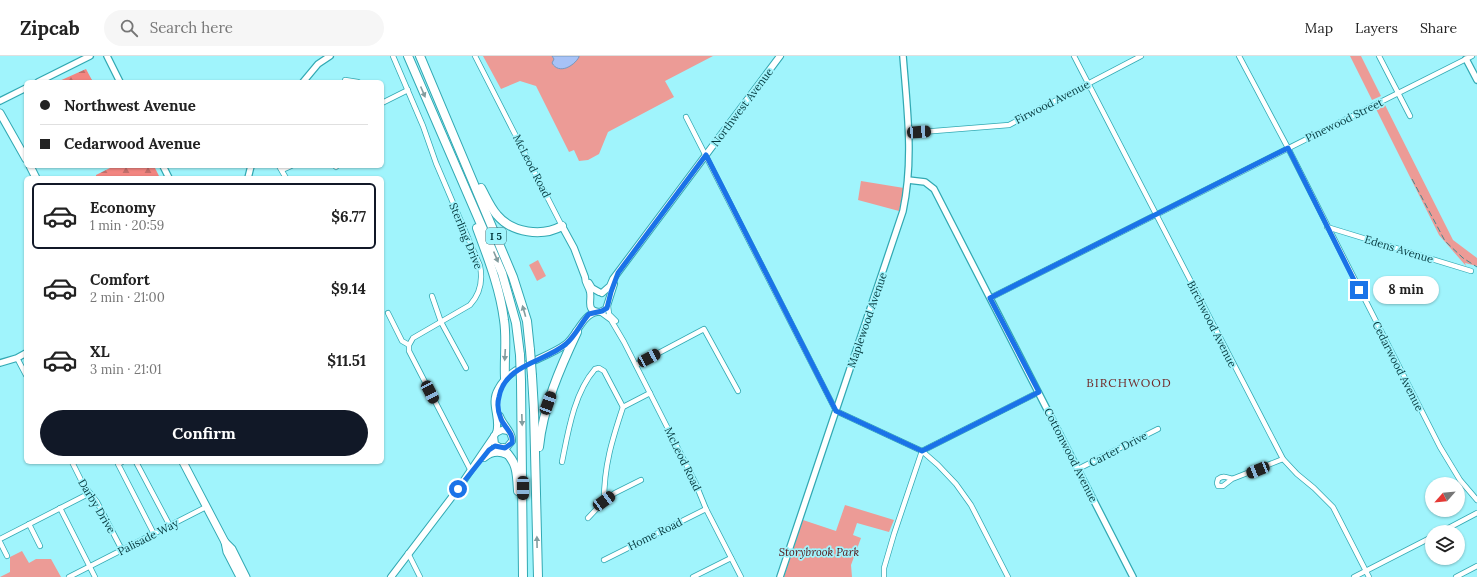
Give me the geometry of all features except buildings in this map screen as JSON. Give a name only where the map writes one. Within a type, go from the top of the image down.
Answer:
[{"type":"highway","name":"I 5","points":[[408,56],[502,273],[516,323],[520,355],[521,381],[523,576]]},
{"type":"highway","name":"I 5","points":[[420,56],[513,277],[526,321],[532,376],[538,577]]},
{"type":"highway","points":[[450,126],[489,204],[502,220],[516,229],[534,232],[549,231],[562,226]]},
{"type":"highway","points":[[457,171],[488,259],[503,310],[506,341],[505,378]]},
{"type":"highway","points":[[536,507],[540,438],[545,413],[566,356],[577,332]]},
{"type":"highway","points":[[501,447],[510,455],[516,469],[523,576]]},
{"type":"highway","points":[[484,457],[496,451],[510,455]]},
{"type":"main road","name":"Northwest Avenue","points":[[600,293],[607,289],[780,56]]},
{"type":"main road","points":[[0,113],[24,155]]},
{"type":"main road","name":"McLeod Road","points":[[562,226],[574,248],[585,277],[592,288],[600,293]]},
{"type":"main road","name":"Northwest Avenue","points":[[608,303],[618,273]]},
{"type":"main road","name":"McLeod Road","points":[[585,277],[585,282],[590,293],[589,301]]},
{"type":"main road","points":[[501,447],[495,442],[498,424],[495,411],[495,398],[497,391],[505,378],[517,370],[553,352],[567,343],[577,332],[589,314],[605,310],[608,303],[606,295],[594,293],[583,316],[562,346]]},
{"type":"main road","points":[[589,301],[592,309],[598,312]]},
{"type":"main road","points":[[391,577],[472,469],[489,450],[495,446],[508,446],[512,441],[512,435],[501,419],[498,401],[504,385],[517,370]]},
{"type":"main road","points":[[472,469],[495,435],[502,430],[508,431]]},
{"type":"main road","points":[[184,464],[224,542],[227,552],[240,577]]},
{"type":"main road","points":[[224,542],[232,549],[246,577]]},
{"type":"street","points":[[42,80],[90,56]]},
{"type":"street","points":[[107,56],[119,80]]},
{"type":"street","points":[[304,80],[318,64],[330,56]]},
{"type":"street","name":"Sterling Drive","points":[[393,56],[423,126],[436,163],[480,266],[482,274],[477,298],[470,305],[413,338],[410,345]]},
{"type":"street","name":"McLeod Road","points":[[475,56],[562,226]]},
{"type":"street","name":"Maplewood Avenue","points":[[780,577],[899,224],[908,180],[909,132],[903,56]]},
{"type":"street","name":"Birchwood Avenue","points":[[1074,56],[1283,460],[1333,507],[1369,577]]},
{"type":"street","name":"Firwood Avenue","points":[[909,132],[1009,124],[1141,56]]},
{"type":"street","name":"Cedarwood Avenue","points":[[1239,56],[1288,148],[1440,447],[1460,480],[1477,500]]},
{"type":"street","points":[[1379,56],[1410,116]]},
{"type":"street","points":[[1468,57],[1477,80]]},
{"type":"street","name":"Pinewood Street","points":[[990,298],[1468,57]]},
{"type":"street","points":[[0,101],[24,89]]},
{"type":"street","points":[[384,102],[408,90]]},
{"type":"street","points":[[686,117],[836,411],[922,451],[956,484],[971,505],[1008,577]]},
{"type":"street","name":"Cottonwood Avenue","points":[[908,180],[925,182],[934,190],[1133,577]]},
{"type":"street","name":"Edens Avenue","points":[[1327,227],[1471,271]]},
{"type":"street","points":[[432,296],[441,322],[466,368]]},
{"type":"street","name":"McLeod Road","points":[[608,303],[610,314],[617,324],[624,342]]},
{"type":"street","name":"McLeod Road","points":[[598,312],[611,320],[624,342],[695,482],[706,509],[742,577]]},
{"type":"street","points":[[388,313],[402,341],[410,345],[409,351],[472,469]]},
{"type":"street","points":[[636,365],[704,329],[738,392]]},
{"type":"street","points":[[0,363],[17,358],[24,354]]},
{"type":"street","points":[[17,358],[24,370]]},
{"type":"street","points":[[562,462],[571,418],[588,379],[595,369],[599,368],[604,371],[623,407]]},
{"type":"street","points":[[884,577],[884,568],[894,534],[922,451],[1039,392]]},
{"type":"street","points":[[604,501],[609,451],[623,407],[650,393]]},
{"type":"street","name":"Carter Drive","points":[[1078,469],[1158,429]]},
{"type":"street","points":[[1232,480],[1283,460]]},
{"type":"street","name":"Darby Drive","points":[[73,464],[83,484],[97,502],[122,550]]},
{"type":"street","points":[[118,464],[154,534]]},
{"type":"street","points":[[137,464],[170,526]]},
{"type":"street","points":[[588,518],[604,501],[615,493],[641,480]]},
{"type":"street","points":[[0,539],[90,493]]},
{"type":"street","points":[[60,508],[95,577]]},
{"type":"street","name":"Palisade Way","points":[[69,577],[206,508]]},
{"type":"street","name":"Home Road","points":[[604,560],[706,509]]},
{"type":"street","points":[[1455,525],[1477,514]]},
{"type":"street","points":[[29,524],[40,546]]},
{"type":"street","points":[[1354,577],[1425,541]]},
{"type":"street","points":[[0,542],[8,556]]},
{"type":"street","points":[[408,553],[420,577]]},
{"type":"street","points":[[693,577],[731,558]]},
{"type":"street","points":[[1456,577],[1477,566]]},
{"type":"green space","points":[[483,56],[713,56],[665,81],[674,97],[608,132],[599,154],[588,160],[579,161],[574,150],[569,152],[536,86],[520,81],[501,89]]},
{"type":"green space","points":[[1350,56],[1361,56],[1381,96],[1372,100]]},
{"type":"green space","points":[[86,69],[92,80],[61,80]]},
{"type":"green space","points":[[1385,105],[1453,240],[1477,258],[1477,266],[1465,263],[1466,266],[1439,235],[1376,109]]},
{"type":"green space","points":[[110,168],[155,168],[159,176],[96,176]]},
{"type":"green space","points":[[861,181],[904,188],[899,211],[858,200]]},
{"type":"green space","points":[[538,260],[546,276],[537,281],[529,265]]},
{"type":"green space","name":"Storybrook Park","points":[[845,505],[894,520],[889,532],[857,523],[853,535],[861,538],[851,565],[852,577],[784,577],[803,520],[836,531]]},
{"type":"green space","points":[[22,551],[29,563],[36,559],[51,559],[61,577],[0,577],[10,572],[10,557]]},
{"type":"water","points":[[552,56],[579,57],[570,66],[562,69],[555,67],[552,63],[554,59]]},
{"type":"railway","points":[[1412,179],[1445,241],[1463,258],[1477,267]]},
{"type":"district","name":"BIRCHWOOD","points":[[1129,383]]},
{"type":"route","points":[[458,489],[489,450],[495,446],[505,448],[512,443],[512,435],[502,422],[498,407],[499,396],[506,381],[517,370],[553,352],[567,343],[577,332],[589,314],[606,309],[618,273],[706,155],[836,411],[922,451],[1039,392],[990,298],[1288,148],[1359,290]]}]
